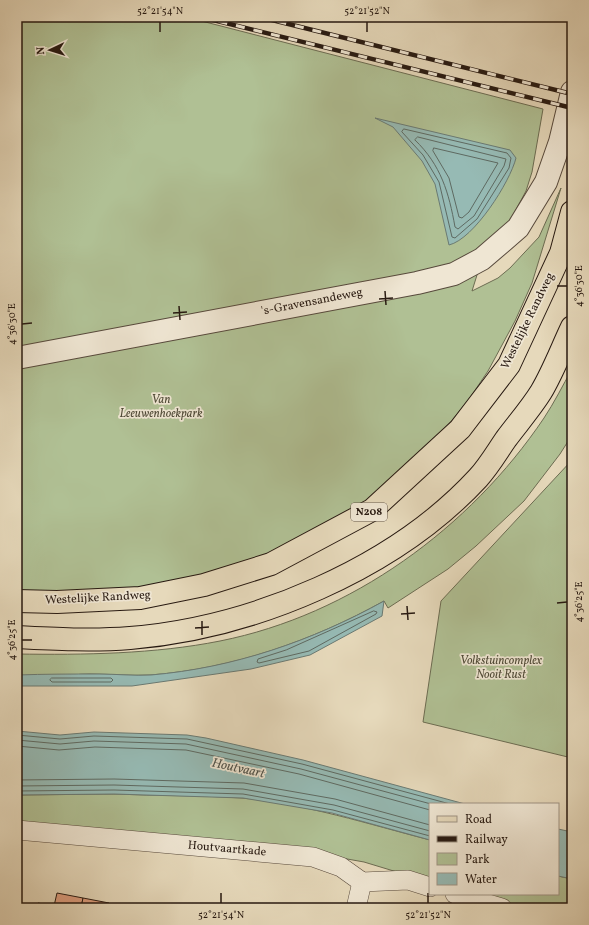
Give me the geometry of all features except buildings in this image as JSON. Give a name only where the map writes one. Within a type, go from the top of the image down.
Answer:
[{"type":"main road","name":"Westelijke Randweg","points":[[17,601],[57,602],[140,598],[204,585],[271,564],[372,510],[460,429],[509,365],[561,252],[572,212]]},
{"type":"main road","points":[[17,637],[130,638],[196,628],[235,620],[290,602],[347,574],[388,551],[436,517],[478,477],[541,391],[572,327]]},
{"type":"street","name":"'s-Gravensandeweg","points":[[17,358],[417,283],[454,274],[482,259],[518,228],[546,182],[560,142],[572,92]]},
{"type":"street","name":"Houtvaartkade","points":[[17,830],[313,857],[341,867],[362,882]]},
{"type":"street","points":[[356,908],[362,882],[408,880],[429,887]]},
{"type":"street","points":[[458,895],[502,908]]},
{"type":"green space","name":"Van Leeuwenhoekpark","points":[[17,17],[186,17],[543,109],[532,172],[526,191],[513,215],[509,229],[482,259],[472,291],[498,278],[510,268],[539,237],[561,188],[532,283],[515,321],[488,371],[467,402],[438,437],[363,504],[267,557],[156,588],[17,596]]},
{"type":"green space","points":[[572,369],[572,435],[560,454],[524,501],[476,546],[448,569],[388,608],[384,601],[329,629],[271,651],[211,667],[150,675],[72,675],[17,683],[17,654],[119,653],[170,649],[220,641],[268,628],[315,611],[361,588],[403,561],[444,530],[481,496],[514,458],[544,418]]},
{"type":"green space","name":"Volkstuincomplex Nooit Rust","points":[[572,460],[572,758],[423,722],[441,601]]},
{"type":"green space","points":[[114,794],[226,797],[290,805],[337,815],[429,840],[429,882],[364,862],[297,850],[17,826],[17,795]]},
{"type":"green space","points":[[559,876],[572,879],[572,908],[524,908],[475,895],[559,895]]},
{"type":"water","points":[[375,118],[510,150],[516,158],[507,181],[490,208],[480,221],[459,241],[449,245],[435,184],[422,161],[393,127]]},
{"type":"water","points":[[384,601],[382,616],[310,655],[251,669],[132,686],[17,686],[17,675],[151,675],[212,666],[242,659],[300,640],[357,615]]},
{"type":"water","name":"Houtvaart","points":[[17,731],[60,735],[94,732],[187,735],[206,738],[303,760],[461,803],[429,803],[429,840],[332,813],[243,798],[114,794],[17,795]]},
{"type":"water","points":[[559,829],[572,832],[572,879],[559,876]]},
{"type":"railway","points":[[201,17],[572,108]]},
{"type":"railway","points":[[260,17],[572,94]]}]
